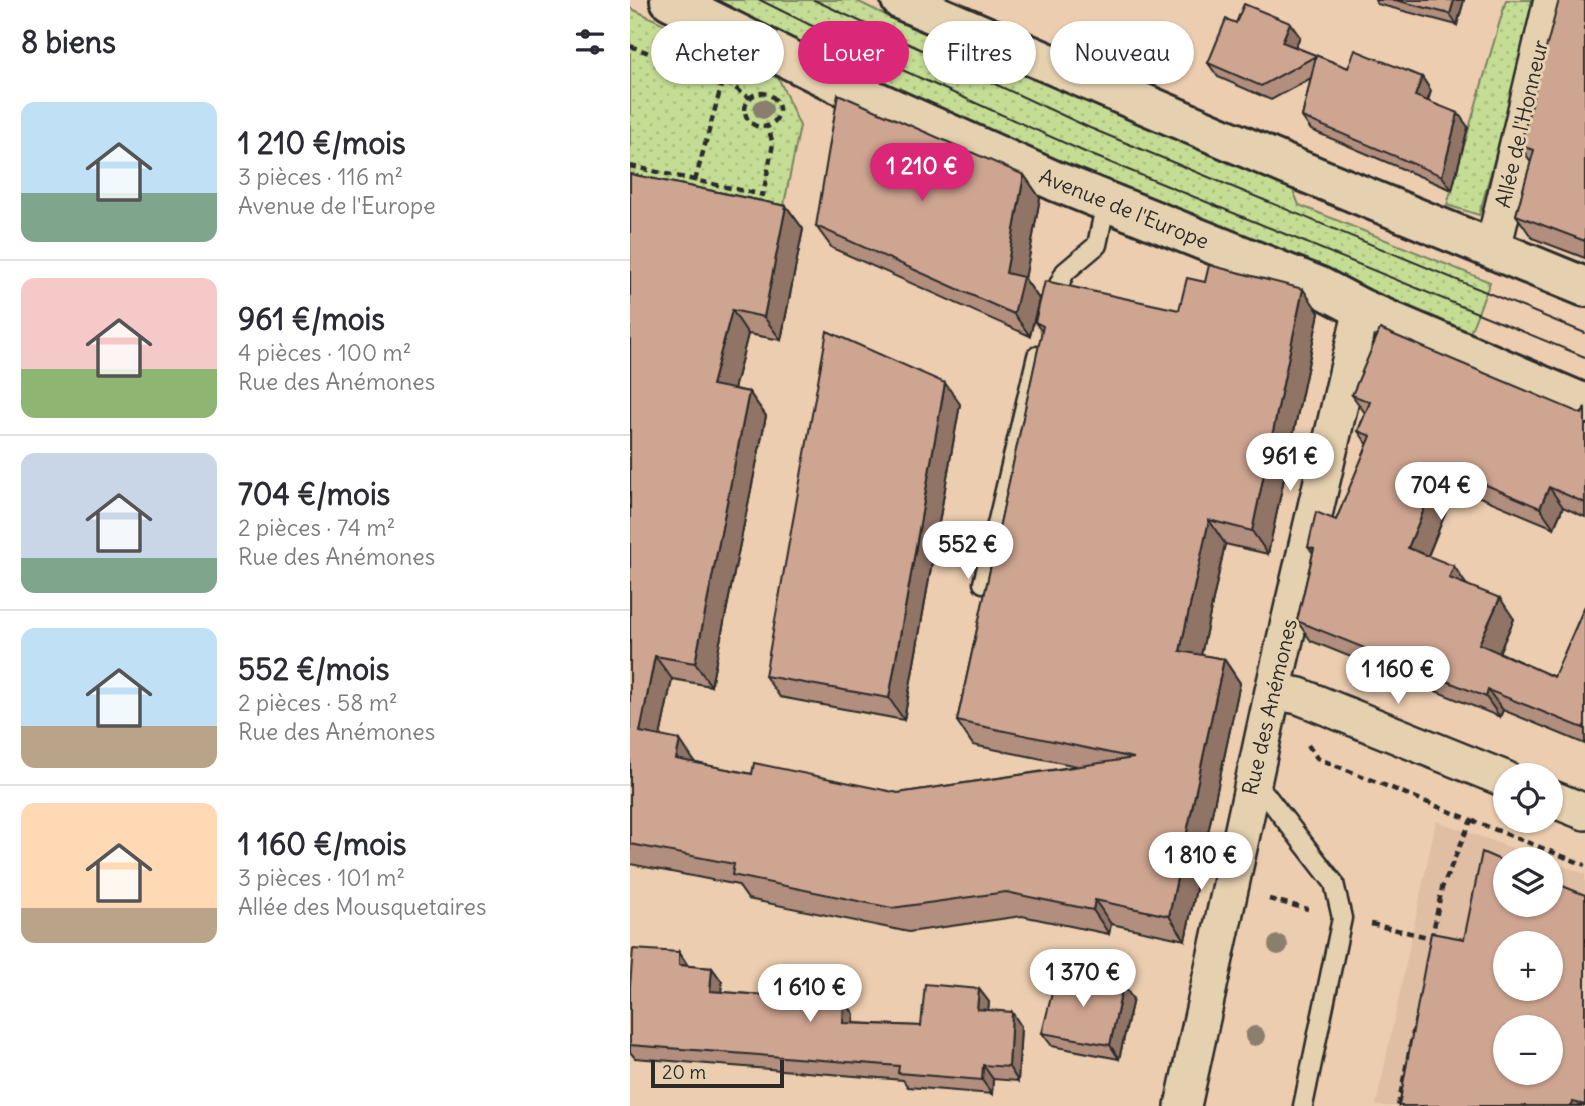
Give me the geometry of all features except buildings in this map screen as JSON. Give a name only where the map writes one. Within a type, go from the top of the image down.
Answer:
[{"type":"main road","name":"Avenue de l'Europe","points":[[670,0],[839,85],[1106,202],[1320,287],[1362,309],[1585,404]]},
{"type":"main road","points":[[901,0],[1261,154],[1585,288]]},
{"type":"street","name":"Allée de l'Honneur","points":[[1493,249],[1552,0]]},
{"type":"street","name":"Rue des Anémones","points":[[1183,1106],[1273,691],[1362,309]]},
{"type":"street","points":[[1273,691],[1299,696],[1493,774]]},
{"type":"street","points":[[1563,803],[1585,811]]},
{"type":"lane","points":[[983,583],[1051,298],[1065,272],[1097,245],[1106,202]]},
{"type":"lane","points":[[1254,779],[1334,883],[1342,918],[1303,1106]]},
{"type":"path","points":[[695,181],[723,80],[750,98]]},
{"type":"path","points":[[760,93],[776,100],[779,116],[768,127],[756,127],[747,120],[745,108],[750,98],[760,93]]},
{"type":"path","points":[[630,166],[763,195],[773,144],[768,127]]},
{"type":"path","points":[[1303,737],[1317,758],[1585,865]]},
{"type":"path","points":[[1429,951],[1442,888],[1471,820]]},
{"type":"path","points":[[1398,1106],[1416,1016]]},
{"type":"shaded area","points":[[1436,821],[1509,847],[1493,847],[1493,917],[1563,917],[1563,866],[1585,874],[1585,1106],[1376,1106]]},
{"type":"green space","points":[[704,0],[855,0],[898,21],[798,21],[798,45],[784,38],[784,21],[748,21]]},
{"type":"green space","points":[[1506,0],[1539,0],[1479,215],[1447,205]]},
{"type":"green space","points":[[630,8],[657,21],[651,21],[651,84],[781,84],[800,126],[781,219],[630,188]]},
{"type":"green space","points":[[909,27],[923,33],[923,84],[1036,84],[1036,79],[1290,183],[1299,205],[1490,282],[1468,338],[1061,171],[879,84],[909,84]]},
{"type":"tram line","points":[[760,0],[889,64],[1087,153],[1585,357]]},
{"type":"tram line","points":[[814,0],[1090,128],[1585,333]]}]
